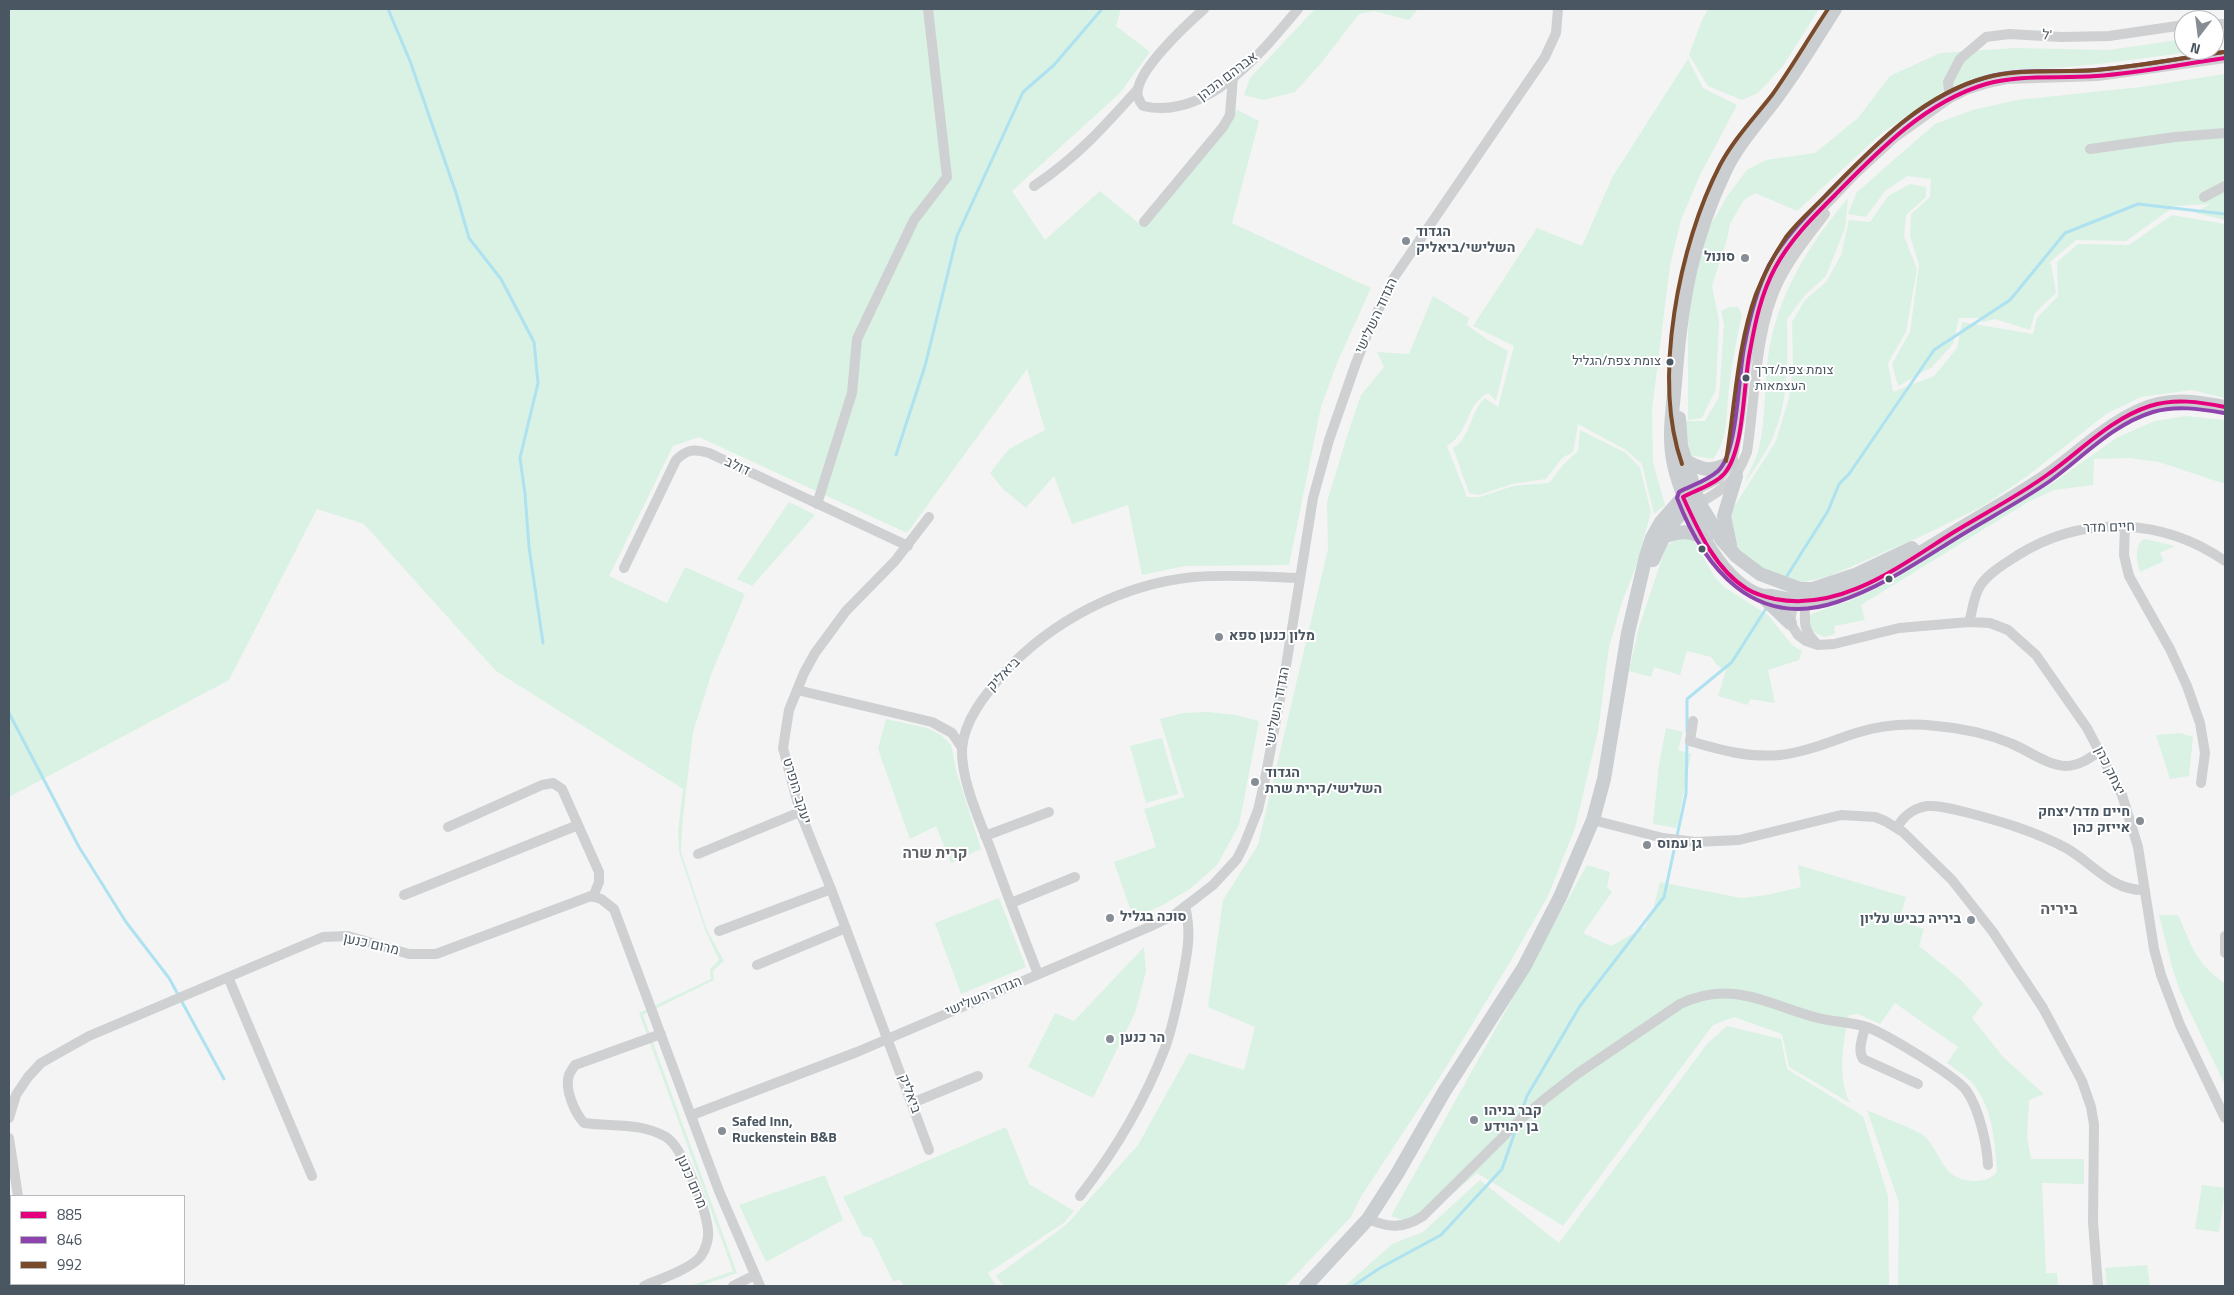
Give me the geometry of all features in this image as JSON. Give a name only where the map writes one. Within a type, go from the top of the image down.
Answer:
[{"type":"main road","points":[[1790,623],[1762,596],[1738,582],[1714,554],[1706,540],[1671,450],[1671,415],[1676,380],[1680,323],[1688,274],[1704,220],[1726,168],[1781,92],[1835,9]]},
{"type":"main road","points":[[1676,380],[1681,446],[1688,462],[1691,500],[1731,551],[1760,574],[1800,589],[1813,589],[1831,584],[1957,530]]},
{"type":"main road","points":[[1762,596],[1799,602],[1831,597],[1860,586],[2026,488],[2099,434],[2140,410],[2186,400],[2225,406]]},
{"type":"main road","points":[[1688,462],[1699,468],[1714,470],[1732,462]]},
{"type":"main road","points":[[1731,551],[1724,516],[1736,476]]},
{"type":"main road","points":[[1643,575],[1652,564],[1669,528],[1691,500]]},
{"type":"main road","points":[[1306,1286],[1368,1219],[1397,1174],[1444,1092],[1524,968],[1560,897],[1592,820],[1607,761],[1628,633],[1652,538],[1661,522],[1691,500]]},
{"type":"main road","points":[[1665,536],[1681,531],[1697,534],[1706,540]]},
{"type":"street","points":[[817,504],[852,392],[857,339],[914,220],[947,176],[928,9]]},
{"type":"street","points":[[1034,186],[1070,161],[1089,143],[1137,90],[1141,78],[1157,57],[1186,25],[1204,9]]},
{"type":"street","name":"אברהם הכהן","points":[[1137,90],[1138,100],[1143,106],[1155,109],[1194,103],[1233,77],[1262,52],[1298,9]]},
{"type":"street","name":"הגדוד השלישי","points":[[692,1115],[778,1083],[888,1038],[1149,927],[1174,914],[1224,875],[1237,858],[1258,810],[1285,672],[1313,498],[1329,440],[1356,363],[1378,308],[1393,279],[1538,70],[1556,33],[1558,9]]},
{"type":"street","name":"ל'","points":[[1950,98],[1948,82],[1960,59],[1986,37],[2009,34],[2061,37],[2109,36],[2174,26]]},
{"type":"street","points":[[1691,500],[1718,479],[1732,462],[1740,419],[1746,366],[1760,301],[1774,270],[1793,239],[1856,173],[1894,138],[1950,98],[1966,90],[2007,79],[2098,76],[2225,58]]},
{"type":"street","points":[[1144,222],[1223,127],[1230,115],[1233,77]]},
{"type":"street","points":[[2090,149],[2175,137],[2225,133]]},
{"type":"street","points":[[1691,500],[1719,493],[1736,476],[1746,452],[1758,363],[1771,298],[1801,245],[1856,173]]},
{"type":"street","points":[[2204,197],[2225,186]]},
{"type":"street","name":"דולב","points":[[624,568],[676,460],[684,452],[694,449],[708,453],[908,546]]},
{"type":"street","name":"יעקב הופרט","points":[[888,1038],[800,812],[787,769],[783,748],[788,718],[797,690],[816,653],[846,611],[908,546],[929,517]]},
{"type":"street","name":"חיים מדר","points":[[1969,622],[1976,595],[1983,582],[2028,549],[2058,535],[2076,530],[2097,526],[2124,526],[2170,533],[2192,541],[2225,562]]},
{"type":"street","points":[[2124,526],[2124,555],[2129,576],[2170,648],[2187,686],[2200,723],[2205,752],[2201,783]]},
{"type":"street","name":"ביאליק","points":[[1038,974],[985,836],[963,766],[962,748],[973,714],[992,686],[1011,665],[1032,647],[1060,626],[1086,611],[1134,590],[1193,578],[1229,576],[1300,578]]},
{"type":"street","points":[[1800,589],[1799,602],[1807,634],[1818,645]]},
{"type":"street","points":[[1799,602],[1790,623],[1798,635],[1806,641],[1818,645]]},
{"type":"street","name":"יצחק כהן","points":[[1818,645],[1834,644],[1899,628],[1969,622],[1990,623],[1999,626],[2026,645],[2063,691],[2115,780],[2129,815],[2140,858],[2154,949],[2167,994],[2225,1118]]},
{"type":"street","points":[[797,690],[932,722],[952,734],[962,748]]},
{"type":"street","points":[[1693,721],[1690,741],[1732,753],[1753,756],[1795,753],[1858,732],[1907,725],[1959,728],[1986,734],[2011,743],[2049,762],[2061,765],[2078,764],[2100,752]]},
{"type":"street","points":[[448,827],[542,785],[553,783],[562,789],[599,872],[593,897]]},
{"type":"street","points":[[1898,828],[1910,814],[1927,806],[1944,807],[1986,817],[2028,830],[2054,842],[2087,862],[2120,886],[2134,890],[2145,890]]},
{"type":"street","points":[[698,854],[800,812]]},
{"type":"street","points":[[985,836],[1049,812]]},
{"type":"street","points":[[1592,820],[1663,838],[1695,842],[1738,840],[1841,814],[1875,817],[1898,828],[1944,871],[1987,924],[2043,1008],[2080,1076],[2089,1099],[2094,1125],[2093,1222],[2098,1286]]},
{"type":"street","points":[[404,895],[578,825]]},
{"type":"street","points":[[1011,903],[1075,877]]},
{"type":"street","points":[[719,931],[831,889]]},
{"type":"street","name":"מרום כנען","points":[[9,1118],[16,1095],[28,1077],[41,1063],[89,1036],[324,937],[348,936],[409,954],[436,954],[593,897],[601,899],[614,909],[719,1191],[760,1286]]},
{"type":"street","points":[[1080,1196],[1103,1166],[1131,1118],[1166,1047],[1174,1019],[1190,939],[1185,906]]},
{"type":"street","points":[[757,965],[846,928]]},
{"type":"street","points":[[2225,936],[2225,953]]},
{"type":"street","points":[[228,977],[312,1176]]},
{"type":"street","points":[[1368,1219],[1388,1226],[1400,1227],[1412,1223],[1423,1216],[1521,1119],[1585,1068],[1680,1004],[1694,997],[1720,994],[1746,995],[1818,1018],[1865,1027],[1882,1034],[1953,1078],[1965,1089],[1970,1097],[1987,1149],[1988,1166]]},
{"type":"street","points":[[1865,1027],[1860,1048],[1860,1054],[1863,1059],[1918,1084]]},
{"type":"street","name":"מרום כנען","points":[[644,1286],[693,1263],[702,1255],[707,1243],[708,1231],[704,1211],[680,1154],[668,1138],[637,1126],[584,1123],[576,1115],[568,1085],[568,1076],[575,1065],[661,1034]]},
{"type":"street","name":"ביאליק","points":[[888,1038],[930,1150]]},
{"type":"street","points":[[912,1102],[978,1076]]},
{"type":"street","points":[[9,1138],[18,1195]]},
{"type":"street","points":[[733,1286],[755,1275]]},
{"type":"green space","points":[[9,9],[1121,9],[1116,26],[1150,52],[1120,93],[1012,191],[1045,240],[1100,191],[1142,226],[1237,110],[1259,121],[1232,223],[1371,288],[1337,363],[1321,407],[1289,565],[1185,566],[1142,575],[1128,505],[1072,524],[1054,476],[1026,508],[1003,489],[990,473],[1009,449],[1045,430],[1027,369],[907,533],[699,437],[673,446],[609,576],[667,603],[685,567],[745,594],[712,672],[693,732],[682,826],[681,852],[707,930],[724,961],[713,971],[714,980],[643,1015],[737,1273],[700,1286],[690,1286],[733,1271],[639,1013],[711,979],[710,969],[719,960],[706,932],[679,852],[678,832],[683,789],[496,671],[364,524],[317,509],[229,680],[9,797]]},
{"type":"green space","points":[[1315,9],[1418,9],[1409,20],[1374,11],[1359,14],[1322,62],[1295,92],[1263,100],[1244,95],[1250,78]]},
{"type":"green space","points":[[1708,9],[1819,9],[1783,66],[1758,93],[1742,100],[1708,86],[1689,55]]},
{"type":"green space","points":[[2174,40],[2174,54],[2099,64],[1998,73],[1954,86],[1883,132],[1797,211],[1755,193],[1744,200],[1730,224],[1712,286],[1719,320],[1716,389],[1702,418],[1688,420],[1690,288],[1703,238],[1728,195],[1747,170],[1766,160],[1815,153],[1858,118],[1890,76],[1940,53],[2015,48],[2109,50]]},
{"type":"green space","points":[[1688,59],[1703,88],[1737,105],[1699,177],[1681,220],[1670,265],[1652,410],[1653,463],[1665,505],[1654,514],[1642,464],[1626,450],[1578,424],[1573,452],[1562,458],[1546,479],[1512,484],[1479,495],[1469,493],[1453,448],[1463,438],[1476,410],[1485,398],[1498,407],[1514,346],[1473,326],[1537,228],[1582,246],[1613,176]]},
{"type":"green space","points":[[2225,74],[2225,220],[2195,213],[2210,204],[2175,206],[2126,241],[2076,240],[2049,263],[2051,264],[2056,293],[2035,313],[2030,330],[1995,319],[1983,322],[1978,318],[1959,318],[1953,344],[1932,367],[1898,386],[1892,364],[1910,332],[1919,265],[1910,236],[1911,214],[1930,197],[1931,179],[1907,176],[1885,191],[1866,217],[1848,214],[1857,192],[1935,124],[1973,110],[2017,100],[2141,87]]},
{"type":"green space","points":[[1910,184],[1926,187],[1926,197],[1906,215],[1904,236],[1917,269],[1906,332],[1888,363],[1893,392],[1934,376],[1957,348],[1962,322],[2033,334],[2037,318],[2058,296],[2057,262],[2078,244],[2129,245],[2172,215],[2225,224],[2225,398],[2192,390],[2141,397],[2106,414],[2026,477],[1983,506],[1922,536],[1827,577],[1803,582],[1774,578],[1733,548],[1729,531],[1732,510],[1776,441],[1789,398],[1793,365],[1792,322],[1805,300],[1826,282],[1841,255],[1849,220],[1870,222],[1888,196]]},
{"type":"green space","points":[[1848,198],[1845,228],[1826,276],[1806,294],[1787,319],[1787,364],[1782,408],[1770,443],[1744,484],[1759,448],[1764,414],[1768,357],[1772,334],[1779,312],[1787,291],[1808,252]]},
{"type":"green space","points":[[1433,296],[1469,318],[1467,325],[1508,351],[1496,401],[1488,393],[1480,398],[1460,433],[1447,446],[1467,497],[1480,497],[1513,486],[1549,483],[1564,464],[1578,451],[1580,430],[1626,453],[1640,468],[1651,512],[1637,563],[1621,605],[1609,647],[1598,731],[1575,828],[1548,896],[1445,1069],[1360,1198],[1351,1217],[1285,1286],[1004,1286],[996,1276],[1066,1225],[1138,1145],[1189,1053],[1244,1070],[1255,1027],[1208,1007],[1223,900],[1258,845],[1328,549],[1327,502],[1361,395],[1384,367],[1377,352],[1409,354]]},
{"type":"green space","points":[[1730,307],[1738,307],[1742,316],[1731,370],[1726,425],[1722,443],[1713,459],[1689,455],[1682,421],[1705,421],[1719,397],[1724,325],[1721,311]]},
{"type":"green space","points":[[2186,416],[2225,420],[2225,484],[2159,462],[2129,458],[2094,459],[2093,485],[2054,490],[2028,502],[1861,605],[1865,620],[1834,626],[1835,634],[1824,637],[1812,631],[1808,620],[1811,614],[1849,601],[1883,585],[2054,482],[2118,437],[2155,421]]},
{"type":"green space","points":[[789,502],[815,515],[752,586],[737,579]]},
{"type":"green space","points":[[1684,538],[1694,541],[1714,576],[1724,587],[1768,615],[1792,645],[1802,651],[1799,660],[1768,670],[1775,703],[1750,699],[1748,705],[1718,696],[1726,670],[1717,665],[1711,657],[1687,651],[1680,675],[1654,667],[1651,677],[1629,671],[1639,627],[1666,547],[1675,539]]},
{"type":"green space","points":[[2145,539],[2175,546],[2160,553],[2164,561],[2140,572],[2137,552],[2139,544]]},
{"type":"green space","points":[[1208,712],[1235,715],[1259,721],[1239,825],[1217,865],[1190,889],[1159,907],[1133,917],[1114,862],[1156,847],[1144,809],[1184,797],[1160,719],[1183,713]]},
{"type":"green space","points":[[886,719],[927,728],[941,735],[951,745],[956,770],[981,849],[951,863],[936,826],[910,839],[878,749]]},
{"type":"green space","points":[[1666,728],[1683,732],[1678,750],[1691,754],[1677,828],[1653,824],[1659,764]]},
{"type":"green space","points":[[2180,733],[2193,737],[2189,776],[2170,779],[2156,735]]},
{"type":"green space","points":[[1162,738],[1178,794],[1146,803],[1130,746]]},
{"type":"green space","points":[[1587,865],[1610,872],[1607,887],[1612,892],[1583,933],[1611,946],[1645,927],[1652,914],[1660,882],[1741,898],[1767,895],[1801,887],[1798,865],[1906,897],[1899,921],[1924,929],[1919,946],[1961,980],[1983,1004],[1972,1018],[2004,1058],[2044,1094],[2029,1100],[2027,1137],[2031,1159],[2084,1159],[2084,1184],[2042,1183],[2046,1273],[2057,1273],[2058,1286],[1898,1286],[1899,1203],[1867,1110],[1924,1136],[1948,1170],[1962,1179],[1983,1180],[1997,1172],[1994,1138],[1985,1105],[1974,1085],[1947,1063],[1958,1047],[1895,1003],[1880,1024],[1858,1014],[1849,1015],[1843,1048],[1842,1071],[1850,1103],[1789,1067],[1782,1034],[1734,1017],[1713,1025],[1563,1226],[1477,1173],[1416,1225],[1391,1216]]},
{"type":"green space","points":[[999,898],[1026,967],[961,994],[935,923]]},
{"type":"green space","points":[[2159,915],[2178,915],[2191,945],[2201,961],[2207,969],[2225,983],[2225,1085],[2180,991]]},
{"type":"green space","points":[[1144,947],[1146,971],[1135,1013],[1093,1098],[1028,1067],[1055,1013],[1074,1021]]},
{"type":"green space","points":[[1727,1026],[1781,1039],[1787,1069],[1863,1116],[1888,1196],[1889,1286],[1345,1286],[1392,1244],[1423,1232],[1480,1180],[1559,1243],[1707,1044]]},
{"type":"green space","points":[[1006,1127],[1029,1184],[1074,1211],[1065,1222],[988,1273],[996,1286],[904,1286],[900,1280],[893,1281],[872,1238],[863,1236],[843,1197]]},
{"type":"green space","points":[[825,1175],[843,1220],[766,1262],[739,1205]]},
{"type":"green space","points":[[2202,1185],[2225,1188],[2219,1232],[2195,1229]]},
{"type":"green space","points":[[2147,1265],[2150,1286],[2107,1286],[2105,1268]]},
{"type":"waterway","points":[[388,9],[410,61],[456,193],[469,238],[501,279],[534,342],[538,383],[520,458],[529,547],[543,643]]},
{"type":"waterway","points":[[896,455],[925,366],[957,236],[1023,92],[1054,65],[1102,9]]},
{"type":"waterway","points":[[1785,579],[1828,511],[1839,484],[1849,474],[1934,350],[2010,300],[2065,233],[2138,204],[2225,214]]},
{"type":"waterway","points":[[1687,732],[1687,699],[1732,662],[1767,607]]},
{"type":"waterway","points":[[9,713],[79,847],[126,922],[169,978],[224,1079]]},
{"type":"waterway","points":[[1520,1116],[1527,1096],[1580,1006],[1664,897],[1686,794],[1687,741]]},
{"type":"waterway","points":[[1353,1286],[1380,1268],[1441,1235],[1502,1169],[1516,1129]]},
{"type":"transit line","name":"992","points":[[1682,464],[1673,430],[1670,393],[1670,353],[1674,312],[1682,272],[1693,233],[1705,197],[1726,155],[1787,74],[1828,9]]},
{"type":"transit line","name":"885","points":[[2225,58],[2112,75],[2026,78],[1999,81],[1964,92],[1923,115],[1904,130],[1868,162],[1818,212],[1781,258],[1766,288],[1756,319],[1748,364],[1740,433],[1731,463],[1724,474],[1715,481],[1683,497],[1701,535],[1717,560],[1736,581],[1747,589],[1775,599],[1800,601],[1824,599],[1870,583],[1892,571],[2036,483],[2096,436],[2135,412],[2150,406],[2178,401],[2225,407]]},
{"type":"transit line","name":"846","points":[[2174,60],[2110,69],[2025,71],[1984,78],[1962,86],[1920,109],[1883,139],[1806,216],[1775,254],[1764,275],[1748,327],[1733,431],[1725,461],[1718,471],[1679,492],[1677,498],[1688,524],[1702,548],[1718,569],[1736,587],[1757,600],[1781,607],[1807,608],[1852,597],[1921,561],[2050,481],[2099,442],[2138,417],[2162,410],[2179,408],[2224,413]]},
{"type":"transit line","name":"992","points":[[1726,461],[1737,377],[1745,335],[1762,279],[1777,251],[1796,225],[1883,139],[1922,108],[1943,95],[1988,77],[2028,72],[2097,70],[2174,60]]},
{"type":"place","name":"הגדוד השלישי/ביאליק","points":[[1406,241]]},
{"type":"place","name":"סונול","points":[[1745,258]]},
{"type":"place","name":"צומת צפת/הגליל","points":[[1670,362]]},
{"type":"place","name":"צומת צפת/דרך העצמאות","points":[[1746,378]]},
{"type":"place","name":"מלון כנען ספא","points":[[1219,637]]},
{"type":"place","name":"הגדוד השלישי/קרית שרת","points":[[1255,782]]},
{"type":"place","name":"חיים מדר/יצחק אייזק כהן","points":[[2140,821]]},
{"type":"place","name":"גן עמוס","points":[[1647,845]]},
{"type":"place","name":"סוכה בגליל","points":[[1110,918]]},
{"type":"place","name":"ביריה כביש עליון","points":[[1971,920]]},
{"type":"place","name":"הר כנען","points":[[1110,1039]]},
{"type":"place","name":"קבר בניהו בן יהוידע","points":[[1474,1120]]},
{"type":"place","name":"Safed Inn, Ruckenstein B&B","points":[[722,1131]]},
{"type":"district","name":"קרית שרה","points":[[935,854]]},
{"type":"district","name":"ביריה","points":[[2059,910]]}]
